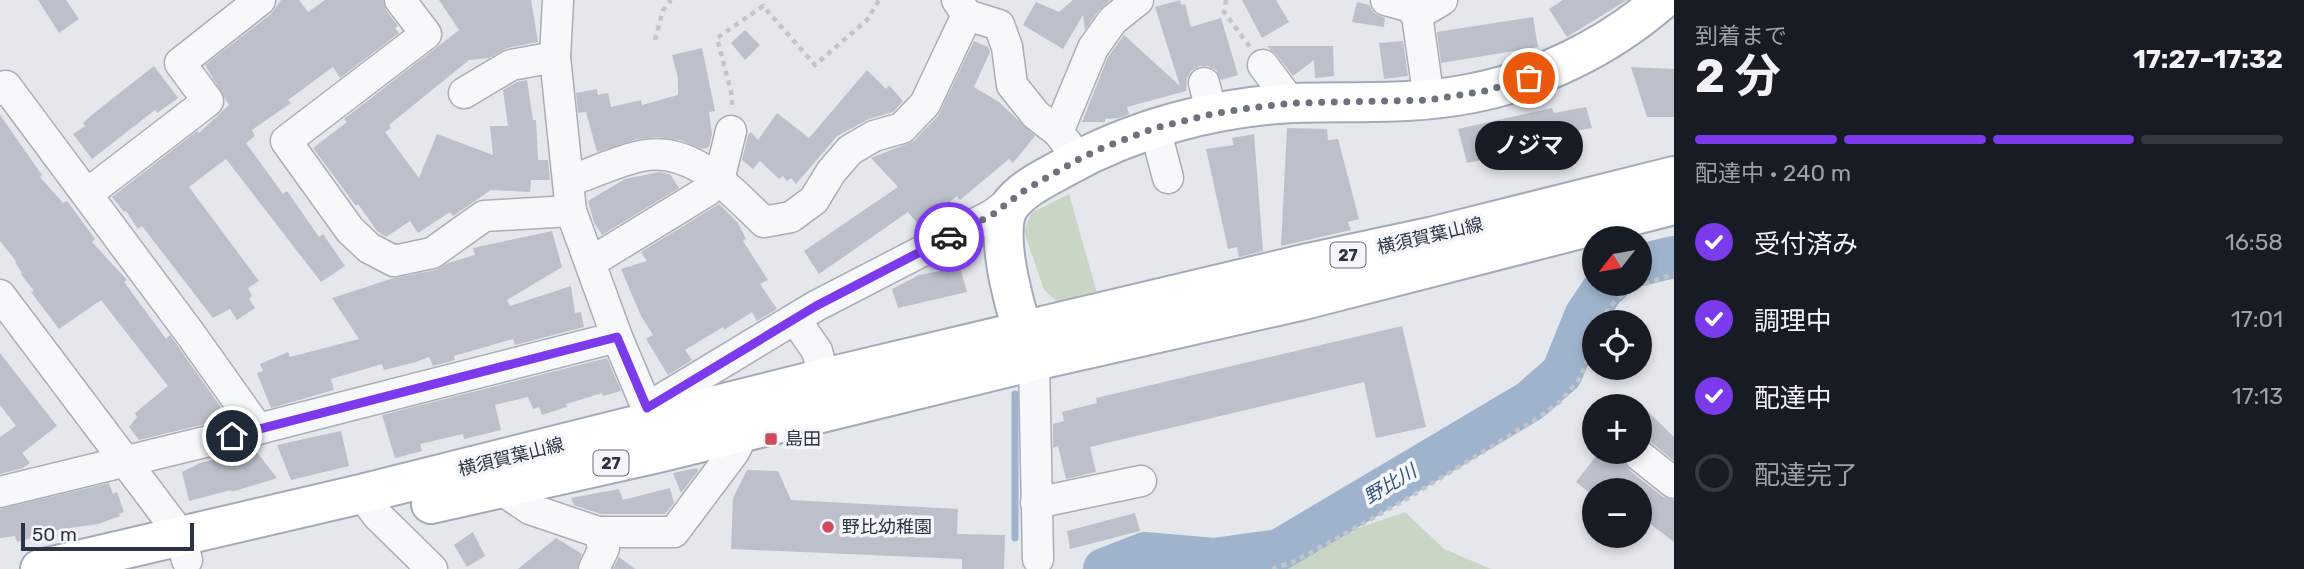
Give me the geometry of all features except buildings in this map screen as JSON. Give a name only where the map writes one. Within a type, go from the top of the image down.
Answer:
[{"type":"main road","points":[[1028,346],[1003,236],[1004,221],[1009,207],[1069,146],[1102,148],[1155,128],[1208,98],[1292,103],[1429,100],[1467,94],[1529,78],[1587,52],[1662,0]]},
{"type":"main road","name":"横須賀葉山線","points":[[40,569],[184,547],[653,438],[739,442],[1028,346],[1308,264],[1434,236],[1674,176]]},
{"type":"main road","name":"横須賀葉山線","points":[[370,505],[499,488],[824,378],[1300,301],[1674,205]]},
{"type":"main road","name":"横須賀葉山線","points":[[150,569],[184,547]]},
{"type":"street","points":[[87,194],[208,101],[180,63],[260,0]]},
{"type":"street","points":[[400,0],[426,34],[286,141],[350,230],[369,248],[394,261],[432,253],[484,216],[571,211]]},
{"type":"street","points":[[558,0],[555,57],[571,211],[653,438],[795,319],[992,215],[1025,190]]},
{"type":"street","points":[[569,181],[641,156],[667,153],[702,168],[719,180],[764,222],[791,217],[814,200],[831,172],[850,150],[874,136],[902,128],[925,104],[962,8],[999,24],[1007,47],[1012,85],[1036,115],[1069,146],[1093,48],[1112,20],[1138,0]]},
{"type":"street","points":[[1386,0],[1430,8],[1429,100]]},
{"type":"street","points":[[464,93],[511,65],[555,57]]},
{"type":"street","points":[[1263,65],[1292,103]]},
{"type":"street","points":[[2,85],[87,194],[258,429]]},
{"type":"street","points":[[1155,128],[1168,178]]},
{"type":"street","points":[[591,262],[707,191],[719,180],[731,131]]},
{"type":"street","points":[[0,295],[127,463],[184,547]]},
{"type":"street","points":[[795,319],[817,351],[824,378]]},
{"type":"street","points":[[0,492],[127,463],[617,337]]},
{"type":"street","points":[[1028,346],[1038,559]]},
{"type":"street","points":[[499,488],[530,509],[598,532],[674,532],[739,442]]},
{"type":"street","points":[[1650,464],[1674,483]]},
{"type":"street","points":[[1036,503],[1141,481]]},
{"type":"street","points":[[370,505],[432,569]]},
{"type":"street","points":[[594,569],[604,548],[598,532]]},
{"type":"path","points":[[654,40],[663,10],[671,0]]},
{"type":"path","points":[[731,131],[732,96],[717,37],[762,6],[815,65],[867,20],[879,0]]},
{"type":"path","points":[[1226,0],[1224,12],[1263,65]]},
{"type":"path","points":[[1606,310],[1624,293],[1674,274]]},
{"type":"path","points":[[1272,569],[1293,562],[1410,497],[1539,417],[1561,401],[1582,373]]},
{"type":"green space","points":[[1069,194],[1097,293],[1058,302],[1044,290],[1024,231],[1031,213]]},
{"type":"green space","points":[[1405,512],[1444,549],[1491,569],[1279,569],[1315,543]]},
{"type":"waterway","name":"野比川","points":[[1652,262],[1674,257]]},
{"type":"waterway","name":"野比川","points":[[1104,569],[1145,553],[1214,559],[1279,550],[1530,401],[1562,373],[1585,316],[1598,296]]},
{"type":"waterway","points":[[1015,394],[1015,538]]},
{"type":"way so far","points":[[949,237],[992,215],[1025,190],[1079,159],[1155,128],[1212,114],[1292,103],[1429,100],[1485,91],[1529,78]]},
{"type":"place","name":"ノジマ","points":[[1529,78]]},
{"type":"place","name":"島田","points":[[771,439]]},
{"type":"place","name":"野比幼稚園","points":[[828,527]]},
{"type":"route","points":[[232,436],[617,337],[647,408],[816,306],[949,237]]}]
